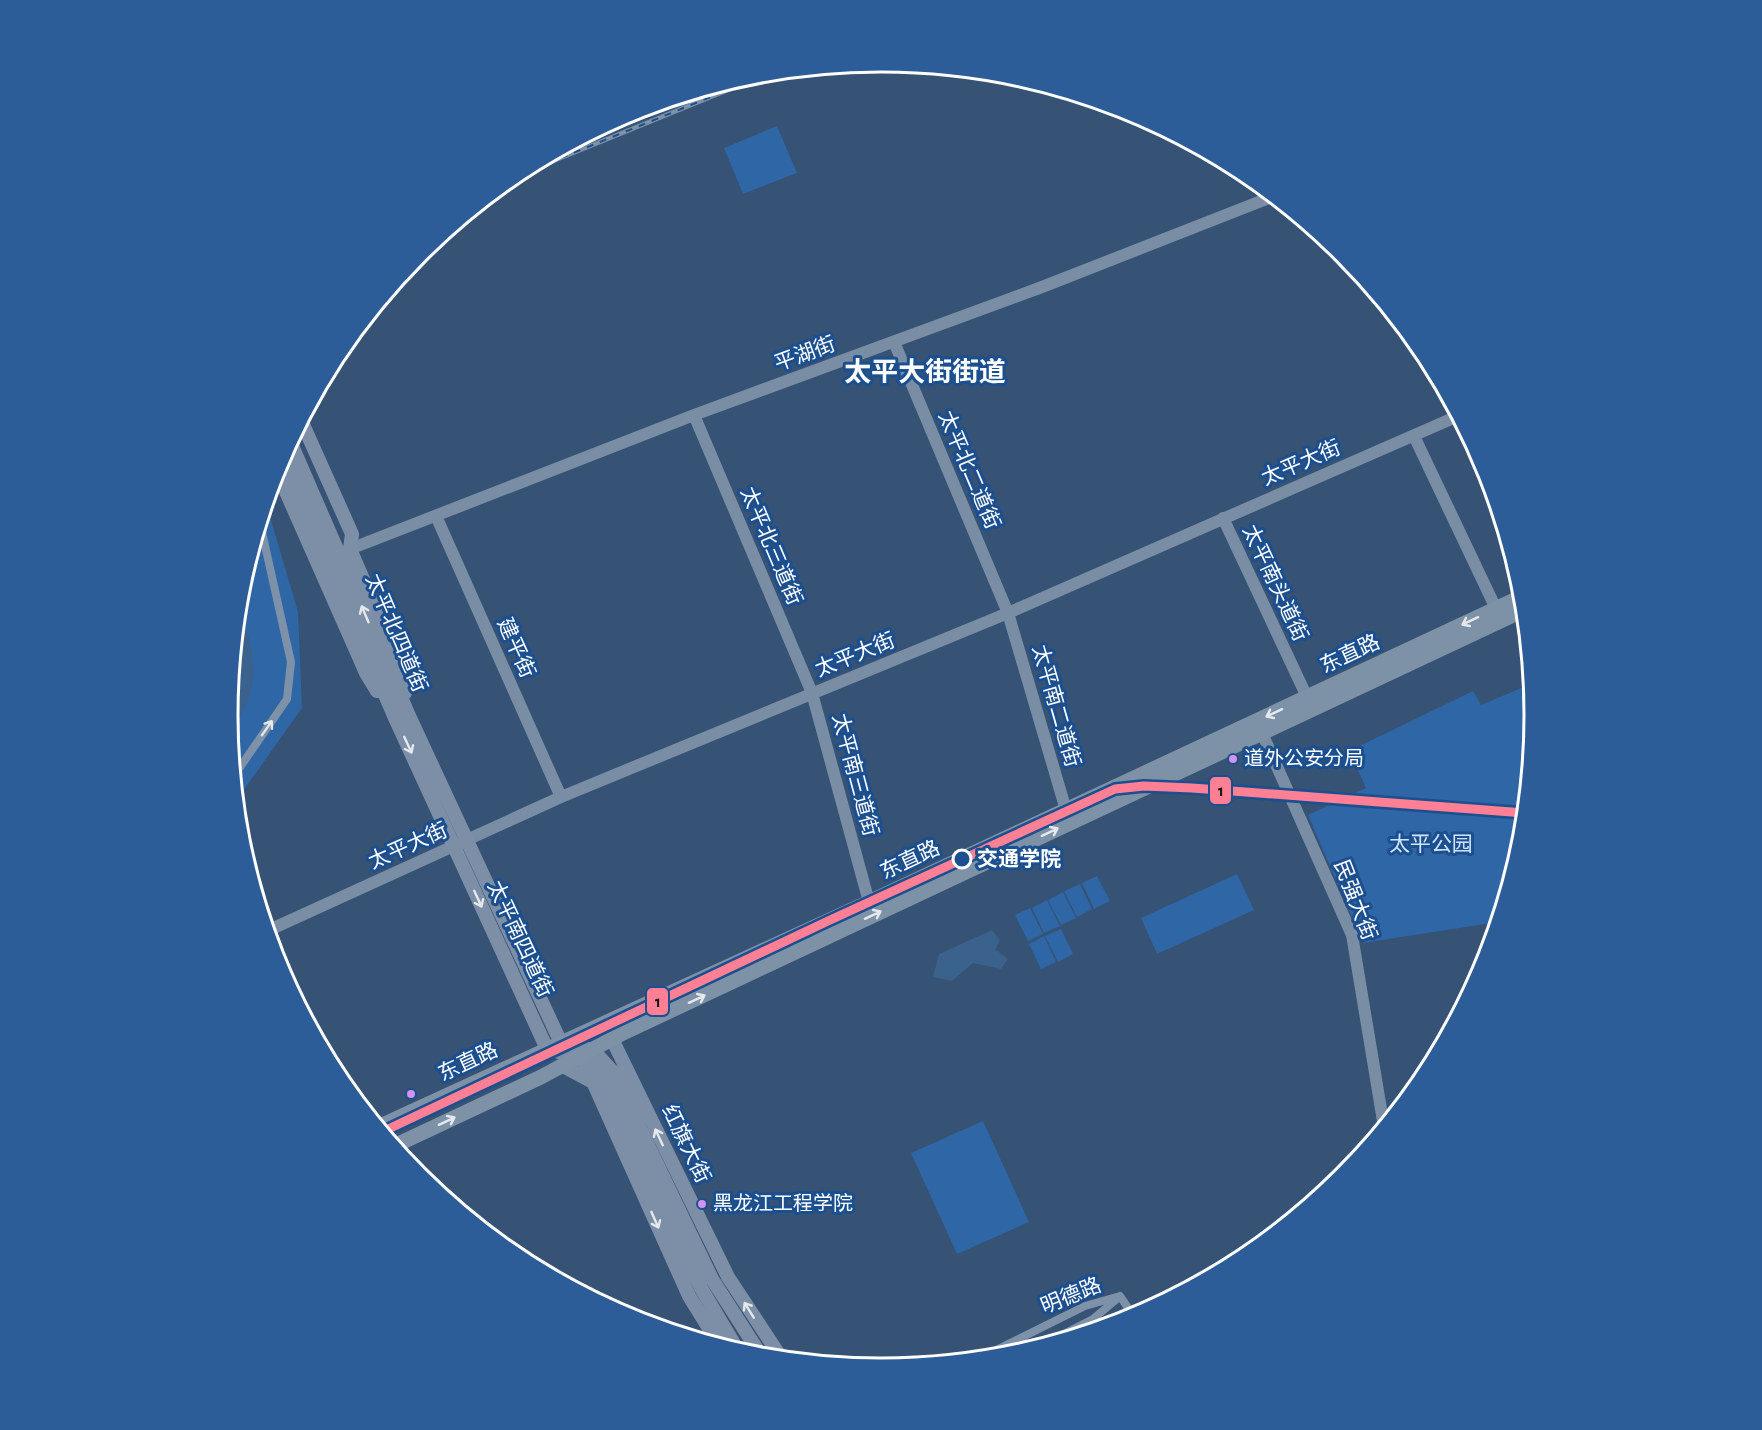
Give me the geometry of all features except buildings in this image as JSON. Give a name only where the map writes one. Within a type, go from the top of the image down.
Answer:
[{"type":"highway","name":"东直路","points":[[401,1143],[563,1066],[612,1039],[1262,733],[1499,614],[1514,603]]},
{"type":"highway","name":"东直路","points":[[385,1124],[869,902],[1307,697],[1499,614],[1515,611]]},
{"type":"main road","points":[[306,428],[352,534],[350,549]]},
{"type":"main road","points":[[300,439],[400,665],[410,718]]},
{"type":"main road","name":"太平北四道街","points":[[295,452],[382,670],[395,718],[454,846]]},
{"type":"main road","name":"太平北四道街","points":[[288,468],[382,670],[410,718],[467,840]]},
{"type":"main road","points":[[282,482],[366,673],[395,718]]},
{"type":"main road","name":"太平南四道街","points":[[467,840],[554,1046]]},
{"type":"main road","name":"太平南四道街","points":[[454,846],[554,1046]]},
{"type":"main road","name":"红旗大街","points":[[612,1039],[728,1277],[775,1349]]},
{"type":"main road","points":[[554,1046],[593,1050],[607,1074],[701,1288],[733,1340]]},
{"type":"main road","points":[[554,1046],[607,1074]]},
{"type":"main road","points":[[563,1066],[593,1082],[689,1296],[714,1336]]},
{"type":"main road","name":"红旗大街","points":[[607,1074],[712,1279],[755,1346]]},
{"type":"street","name":"平湖街","points":[[350,549],[694,415],[1042,287],[1265,200]]},
{"type":"street","name":"太平北二道街","points":[[894,342],[1008,613]]},
{"type":"street","name":"太平北三道街","points":[[694,415],[812,693]]},
{"type":"street","name":"太平大街","points":[[275,929],[561,797],[1008,613],[1451,419]]},
{"type":"street","points":[[1414,435],[1499,614]]},
{"type":"street","name":"建平街","points":[[436,516],[561,797]]},
{"type":"street","name":"太平南头道街","points":[[1223,518],[1307,697]]},
{"type":"street","points":[[240,767],[287,699],[291,662],[263,538]]},
{"type":"street","name":"太平南二道街","points":[[1008,613],[1066,810]]},
{"type":"street","name":"太平南三道街","points":[[812,693],[869,902]]},
{"type":"street","name":"民强大街","points":[[1262,733],[1352,935],[1382,1117]]},
{"type":"street","points":[[1120,1296],[1128,1308]]},
{"type":"street","name":"明德路","points":[[1077,1327],[1093,1319],[1120,1296]]},
{"type":"street","name":"明德路","points":[[1003,1346],[1084,1306],[1120,1296]]},
{"type":"green space","points":[[777,126],[797,173],[743,194],[724,148]]},
{"type":"green space","points":[[270,516],[298,612],[302,708],[243,791],[239,757],[239,673],[250,590]]},
{"type":"green space","name":"太平公园","points":[[1523,687],[1523,757],[1518,799],[1512,840],[1489,923],[1363,943],[1308,815],[1366,788],[1349,751],[1473,691],[1481,705]]},
{"type":"green space","points":[[1237,874],[1254,910],[1157,954],[1141,918]]},
{"type":"green space","points":[[1097,876],[1110,901],[1094,909],[1082,883]]},
{"type":"green space","points":[[1080,884],[1092,909],[1077,917],[1064,891]]},
{"type":"green space","points":[[1063,892],[1076,918],[1061,925],[1048,900]]},
{"type":"green space","points":[[1047,900],[1060,926],[1044,933],[1032,908]]},
{"type":"green space","points":[[1030,908],[1043,934],[1028,941],[1015,915]]},
{"type":"green space","points":[[1061,929],[1073,954],[1058,962],[1045,936]]},
{"type":"green space","points":[[1044,936],[1056,962],[1041,969],[1029,944]]},
{"type":"green space","points":[[983,1121],[1029,1222],[957,1254],[911,1153]]},
{"type":"shaded area","points":[[245,623],[253,669],[252,684],[238,720],[239,673]]},
{"type":"shaded area","points":[[992,930],[1000,940],[995,949],[1008,959],[1001,969],[973,963],[952,981],[933,977],[939,954]]},
{"type":"railway","points":[[556,160],[722,92]]},
{"type":"transit line","name":"1","points":[[389,1128],[828,921],[1115,789],[1144,786],[1192,788],[1516,812]]},
{"type":"place","name":"道外公安分局","points":[[1233,759]]},
{"type":"place","name":"交通学院","points":[[962,859]]},
{"type":"place","name":"黑龙江工程学院","points":[[702,1204]]},
{"type":"district","name":"太平大街街道","points":[[925,372]]}]
